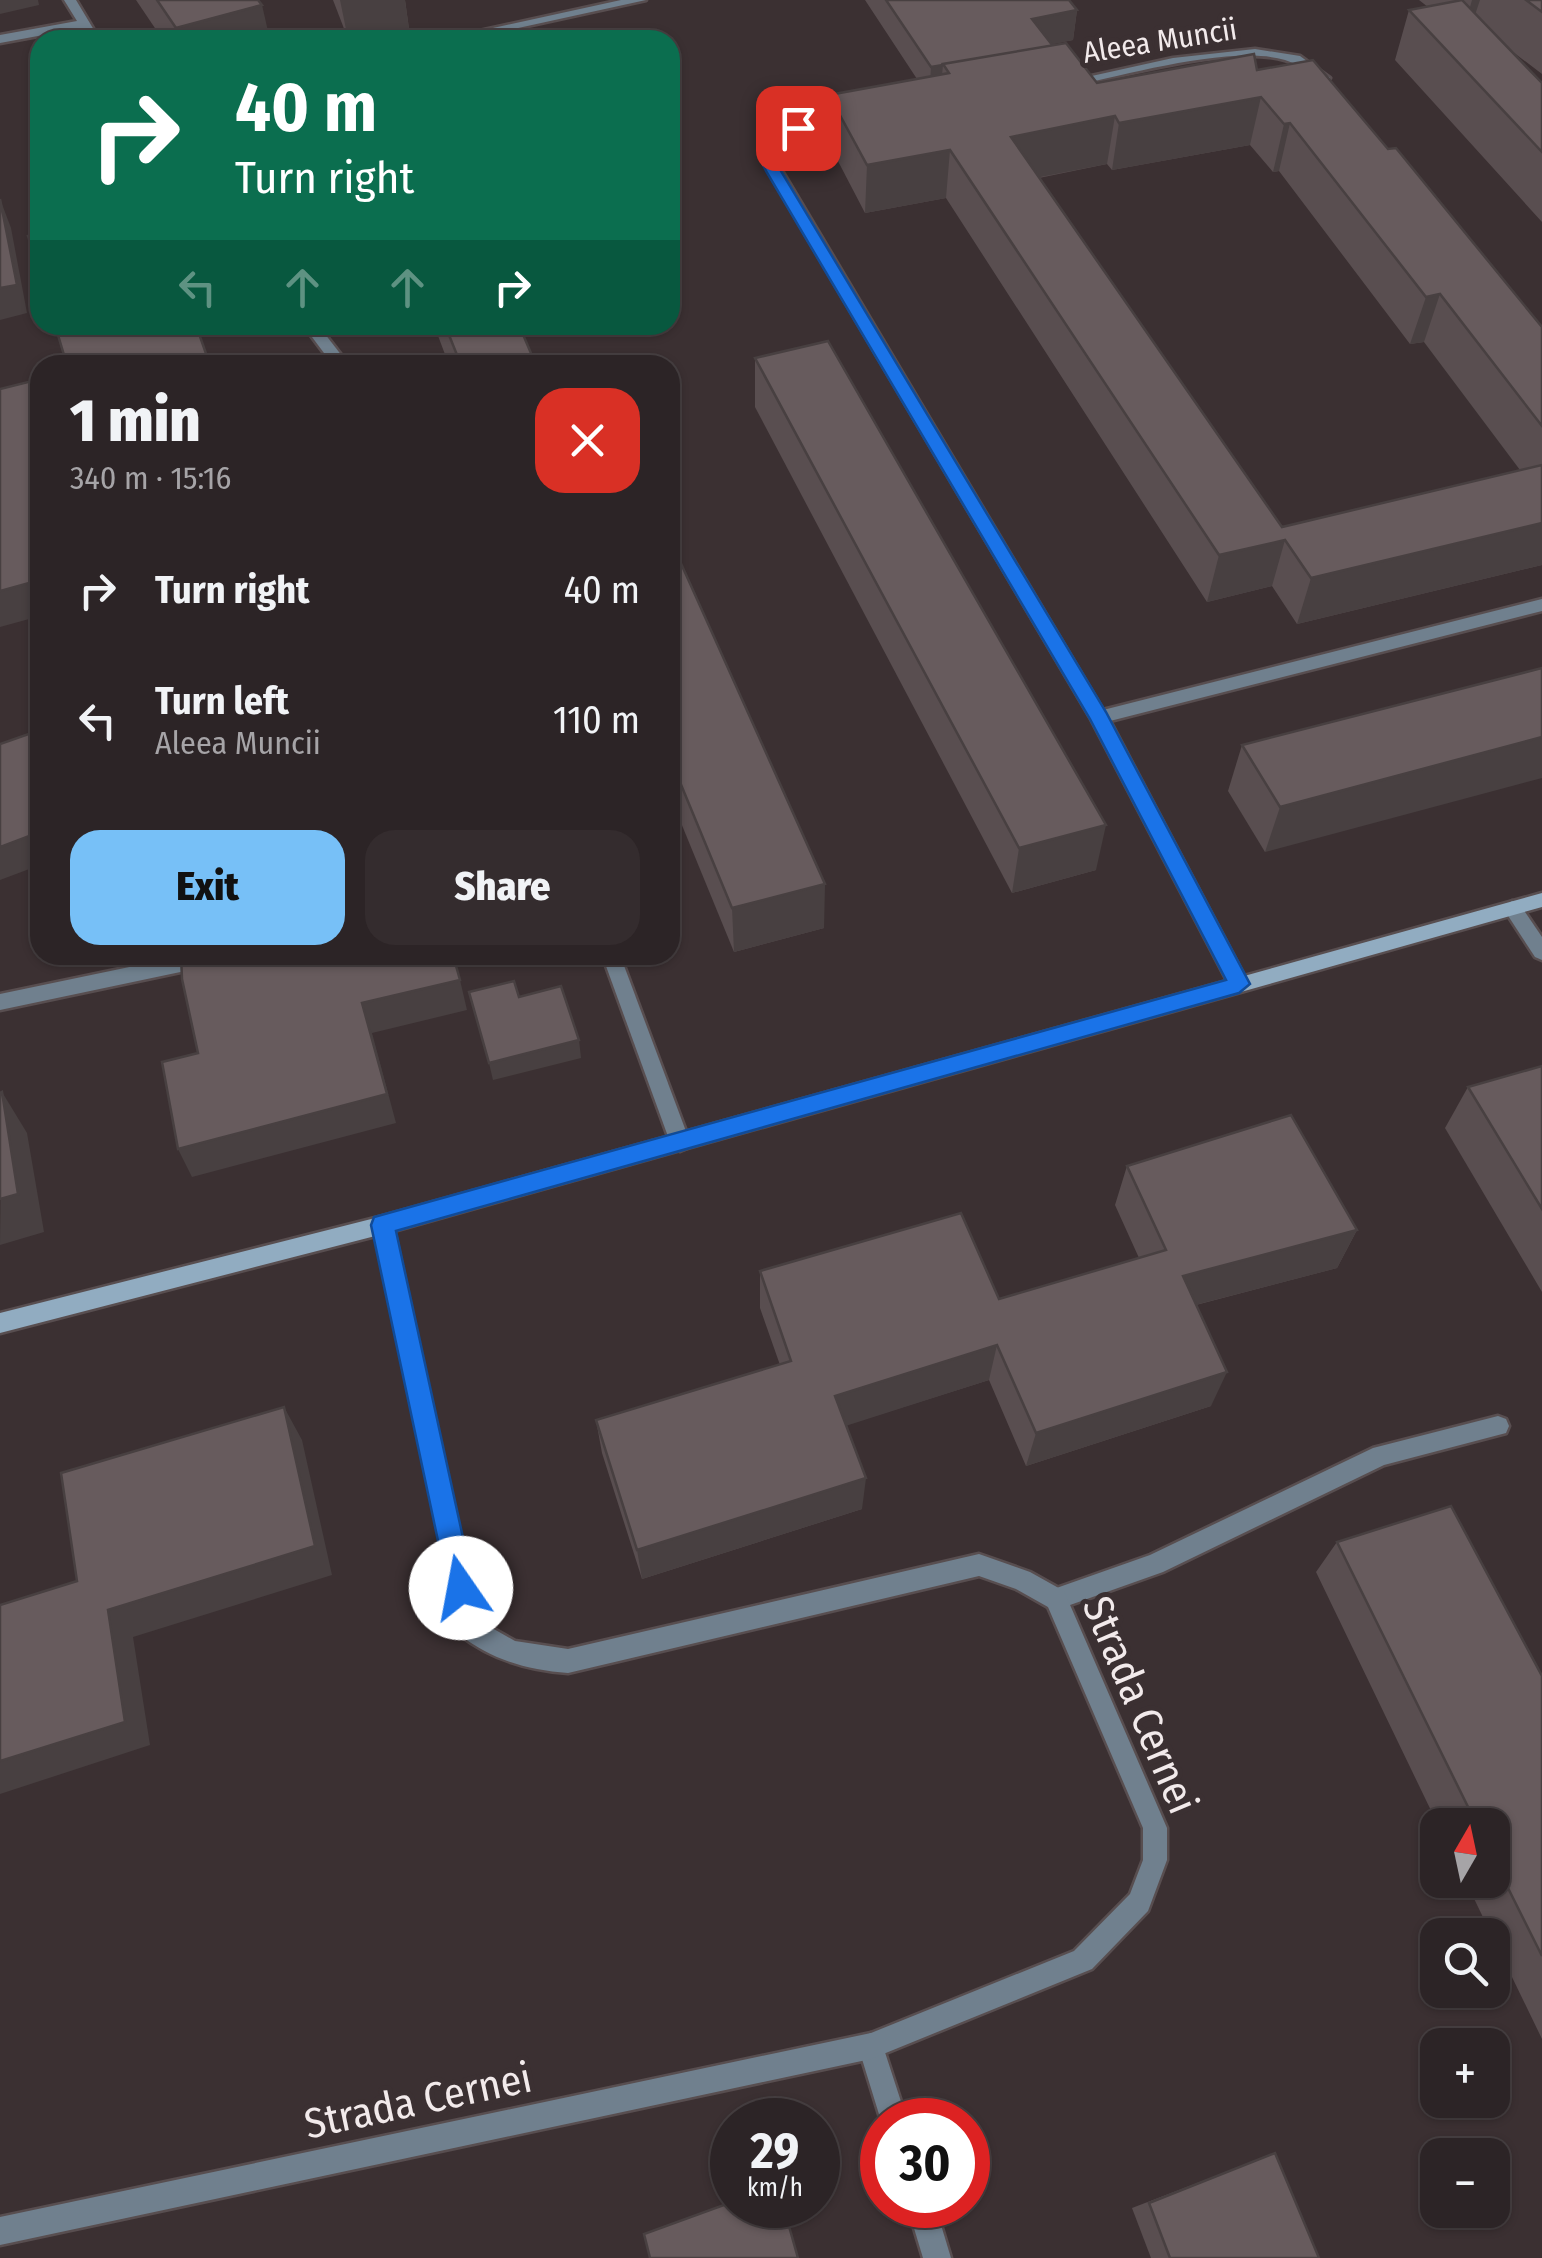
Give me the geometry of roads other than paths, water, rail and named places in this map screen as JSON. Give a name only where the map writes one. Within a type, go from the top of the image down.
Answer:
[{"type":"street","points":[[70,0],[88,30]]},
{"type":"street","points":[[493,30],[640,0]]},
{"type":"street","points":[[50,30],[84,24]]},
{"type":"street","points":[[0,39],[30,34]]},
{"type":"street","name":"Aleea Muncii","points":[[1045,86],[1234,55],[1271,53],[1314,68],[1340,97]]},
{"type":"street","points":[[874,116],[798,128],[780,135],[768,146],[768,158],[1099,717],[1239,984]]},
{"type":"street","points":[[318,335],[333,355]]},
{"type":"street","points":[[1099,717],[1542,605]]},
{"type":"street","points":[[0,1323],[383,1225],[1542,900]]},
{"type":"street","points":[[1512,908],[1542,952]]},
{"type":"street","points":[[0,1002],[175,965]]},
{"type":"street","points":[[615,965],[680,1142]]},
{"type":"street","name":"Strada Cernei","points":[[0,2231],[871,2046],[1083,1960],[1139,1902],[1155,1860],[1154,1828],[1056,1599],[1022,1580],[978,1566],[568,1661],[538,1659],[488,1643],[468,1626],[383,1225]]},
{"type":"street","points":[[1056,1599],[1156,1564],[1380,1455],[1498,1426]]},
{"type":"street","points":[[871,2046],[887,2098]]},
{"type":"street","points":[[928,2228],[938,2258]]}]
